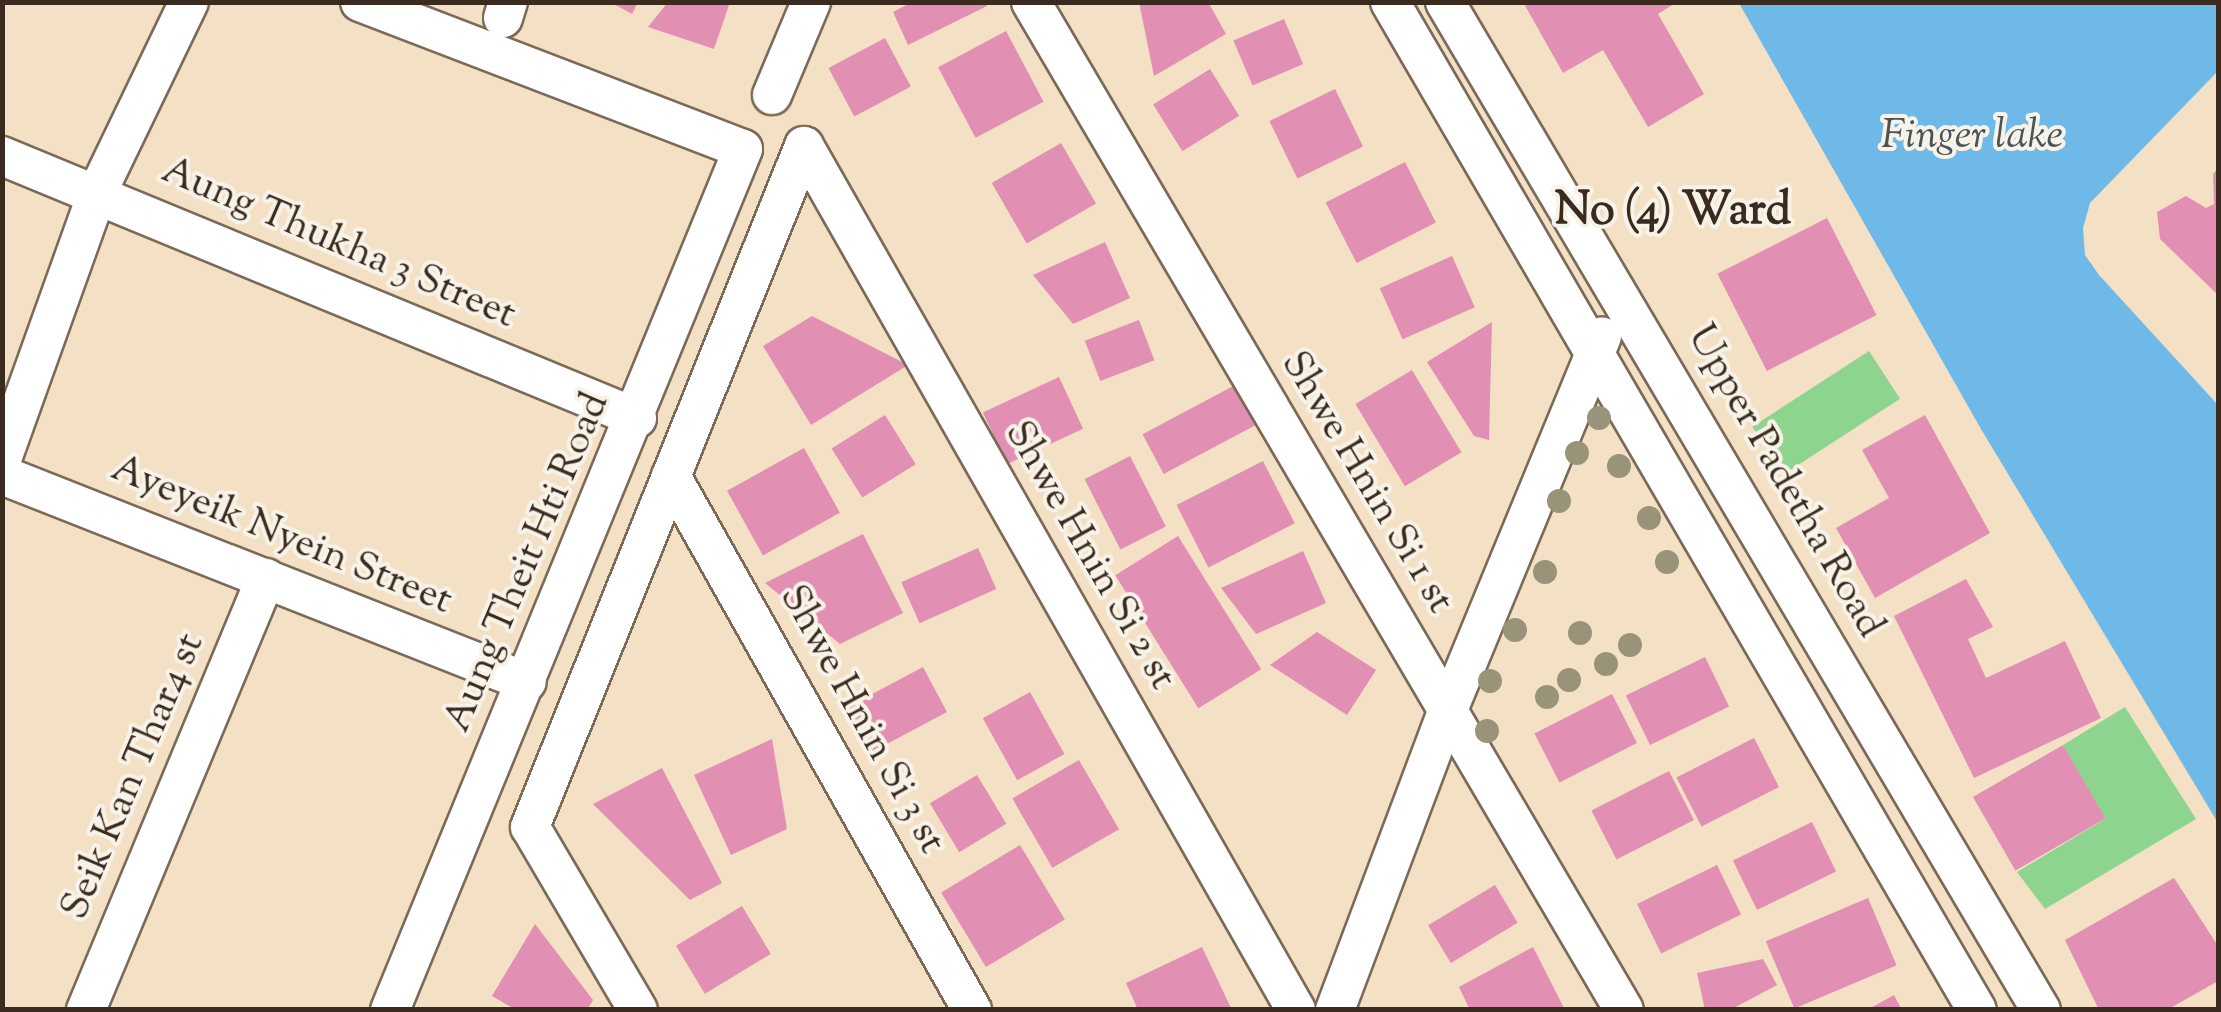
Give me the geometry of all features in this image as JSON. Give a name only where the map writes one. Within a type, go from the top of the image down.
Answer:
[{"type":"street","points":[[3,473],[97,193],[189,2]]},
{"type":"street","name":"Aung Theit Hti Road","points":[[360,2],[743,150],[637,418],[390,1010]]},
{"type":"street","points":[[772,95],[812,2]]},
{"type":"street","name":"Shwe Hnin Si 1 st","points":[[1031,2],[1624,1010]]},
{"type":"street","points":[[1390,2],[1978,1010]]},
{"type":"street","name":"Upper Padetha Road","points":[[1444,2],[1621,292],[2041,1010]]},
{"type":"street","name":"Shwe Hnin Si 2 st","points":[[671,476],[804,146],[1296,1010]]},
{"type":"street","name":"Aung Thukha 3 Street","points":[[2,156],[637,418]]},
{"type":"street","points":[[1335,1010],[1448,710],[1621,292]]},
{"type":"street","name":"Ayeyeik Nyein Street","points":[[3,473],[528,682]]},
{"type":"street","points":[[638,1010],[530,827],[671,476]]},
{"type":"street","name":"Shwe Hnin Si 3 st","points":[[671,476],[972,1010]]},
{"type":"street","name":"Seik Kan Thar4 st","points":[[86,1010],[266,578]]},
{"type":"green space","points":[[1869,351],[1900,399],[1783,475],[1752,427]]},
{"type":"green space","points":[[2125,707],[2196,819],[2045,909],[2017,872],[2105,819],[2063,745]]},
{"type":"water","name":"Finger lake","points":[[1739,3],[2218,3],[2218,71],[2090,203],[2083,228],[2085,255],[2099,275],[2218,405],[2218,823],[1981,429]]},
{"type":"building","points":[[610,2],[638,2],[632,14]]},
{"type":"building","points":[[668,2],[730,2],[714,49],[648,27]]},
{"type":"building","points":[[912,2],[985,2],[987,6],[908,45],[893,12]]},
{"type":"building","points":[[1139,2],[1208,2],[1226,34],[1154,76]]},
{"type":"building","points":[[1523,2],[1677,2],[1658,14],[1704,94],[1648,127],[1603,50],[1563,73]]},
{"type":"building","points":[[1284,19],[1303,64],[1253,86],[1233,40]]},
{"type":"building","points":[[1006,31],[1044,102],[976,138],[938,67]]},
{"type":"building","points":[[885,38],[911,87],[854,117],[828,68]]},
{"type":"building","points":[[1210,69],[1239,116],[1182,151],[1153,105]]},
{"type":"building","points":[[1335,89],[1363,147],[1297,179],[1269,121]]},
{"type":"building","points":[[1061,143],[1096,204],[1027,244],[992,183]]},
{"type":"building","points":[[1405,162],[1436,223],[1357,263],[1326,202]]},
{"type":"building","points":[[2218,168],[2218,295],[2160,239],[2157,212],[2186,196],[2206,208],[2214,204],[2213,174]]},
{"type":"building","points":[[1827,218],[1876,315],[1767,371],[1717,274]]},
{"type":"building","points":[[1105,242],[1130,298],[1073,324],[1033,275]]},
{"type":"building","points":[[1452,256],[1475,307],[1403,339],[1380,288]]},
{"type":"building","points":[[812,316],[908,365],[811,425],[763,346]]},
{"type":"building","points":[[1139,320],[1154,360],[1100,381],[1085,341]]},
{"type":"building","points":[[1492,322],[1489,440],[1474,436],[1427,362]]},
{"type":"building","points":[[1412,370],[1461,452],[1405,486],[1355,404]]},
{"type":"building","points":[[1059,377],[1083,429],[1007,464],[983,412]]},
{"type":"building","points":[[1237,384],[1258,424],[1164,474],[1143,434]]},
{"type":"building","points":[[885,415],[916,464],[862,498],[832,448]]},
{"type":"building","points":[[1925,415],[1990,533],[1875,598],[1836,528],[1889,498],[1862,450]]},
{"type":"building","points":[[804,448],[840,513],[763,555],[727,491]]},
{"type":"building","points":[[1130,456],[1166,526],[1120,550],[1085,479]]},
{"type":"building","points":[[1263,461],[1295,523],[1208,567],[1177,505]]},
{"type":"building","points":[[863,534],[903,613],[840,644],[765,583]]},
{"type":"building","points":[[1178,536],[1261,669],[1198,708],[1115,575]]},
{"type":"building","points":[[978,548],[996,589],[920,623],[901,582]]},
{"type":"building","points":[[1303,551],[1326,603],[1256,634],[1221,588]]},
{"type":"building","points":[[1966,579],[1993,627],[1968,639],[1986,678],[2065,641],[2101,718],[1974,778],[1894,616]]},
{"type":"building","points":[[1317,632],[1376,670],[1347,715],[1270,665]]},
{"type":"building","points":[[1705,657],[1729,706],[1650,745],[1626,696]]},
{"type":"building","points":[[923,667],[947,712],[867,755],[843,710]]},
{"type":"building","points":[[1030,692],[1064,754],[1017,780],[983,718]]},
{"type":"building","points":[[1612,694],[1637,743],[1559,783],[1534,733]]},
{"type":"building","points":[[1754,738],[1779,787],[1701,827],[1676,777]]},
{"type":"building","points":[[772,739],[787,829],[731,855],[694,775]]},
{"type":"building","points":[[2063,745],[2106,819],[2015,871],[1973,797]]},
{"type":"building","points":[[1079,760],[1119,829],[1052,868],[1012,798]]},
{"type":"building","points":[[662,768],[722,883],[690,900],[593,804]]},
{"type":"building","points":[[1669,771],[1694,820],[1616,860],[1591,810]]},
{"type":"building","points":[[977,775],[1006,824],[959,852],[930,803]]},
{"type":"building","points":[[1812,822],[1836,871],[1757,910],[1733,861]]},
{"type":"building","points":[[1020,845],[1065,920],[986,967],[941,892]]},
{"type":"building","points":[[1717,865],[1741,914],[1661,953],[1637,904]]},
{"type":"building","points":[[2174,878],[2218,946],[2218,981],[2167,1010],[2099,1010],[2065,940]]},
{"type":"building","points":[[1495,885],[1518,923],[1451,963],[1428,925]]},
{"type":"building","points":[[1868,898],[1897,965],[1794,1009],[1766,941]]},
{"type":"building","points":[[742,906],[771,954],[705,994],[676,946]]},
{"type":"building","points":[[535,924],[593,1000],[587,1010],[516,1010],[492,996]]},
{"type":"building","points":[[1202,947],[1232,1010],[1138,1010],[1126,983]]},
{"type":"building","points":[[1533,947],[1565,1010],[1470,1010],[1459,987]]},
{"type":"building","points":[[1763,959],[1777,985],[1730,1010],[1705,1010],[1697,973]]},
{"type":"building","points":[[1894,995],[1902,1010],[1867,1010]]},
{"type":"district","name":"No (4) Ward","points":[[1673,213]]}]
